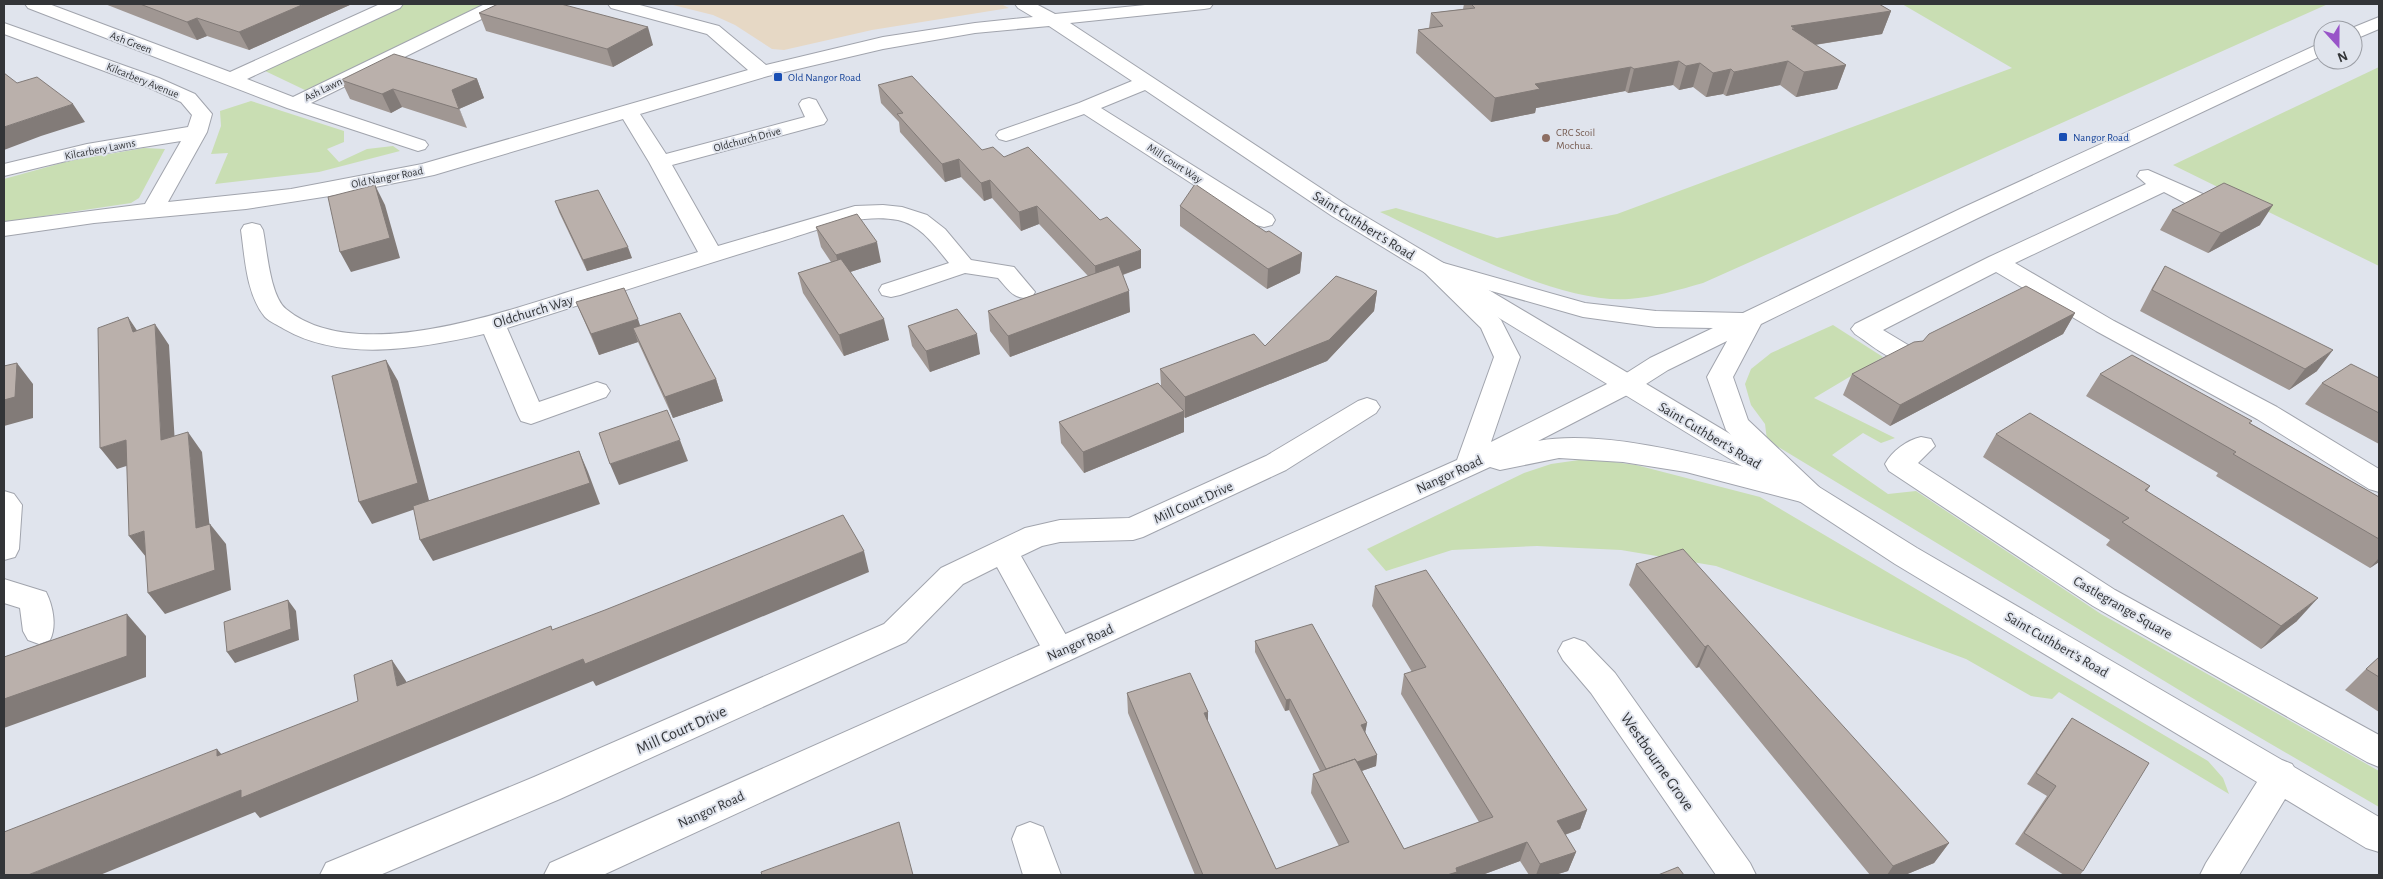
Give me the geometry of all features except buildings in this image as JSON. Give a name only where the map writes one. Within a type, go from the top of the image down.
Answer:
[{"type":"street","name":"Ash Green","points":[[34,4],[294,104]]},
{"type":"street","points":[[229,80],[394,4]]},
{"type":"street","name":"Ash Lawn","points":[[294,104],[498,4]]},
{"type":"street","points":[[617,4],[713,30],[762,72]]},
{"type":"street","name":"Saint Cuthbert’s Road","points":[[1024,4],[1050,19],[1340,211],[1809,494],[1906,556],[2280,775],[2379,836]]},
{"type":"street","name":"Old Nangor Road","points":[[4,229],[42,222],[248,202],[426,170],[762,72],[883,43],[975,28],[1204,4]]},
{"type":"street","points":[[2363,29],[2379,22]]},
{"type":"street","name":"Kilcarbery Avenue","points":[[4,28],[152,82],[188,98],[202,114],[197,132],[152,210]]},
{"type":"street","name":"Nangor Road","points":[[562,875],[1468,466],[1593,400],[1626,385],[1659,364],[1979,209],[2313,53]]},
{"type":"street","points":[[1006,135],[1086,107],[1146,82]]},
{"type":"street","name":"Ash Lawn","points":[[294,104],[418,145]]},
{"type":"street","name":"Oldchurch Drive","points":[[660,162],[817,120],[809,104]]},
{"type":"street","name":"Mill Court Way","points":[[1086,107],[1264,220]]},
{"type":"street","points":[[629,112],[660,162],[711,255]]},
{"type":"street","name":"Kilcarbery Lawns","points":[[4,170],[87,150],[197,132]]},
{"type":"street","points":[[1904,354],[1864,329],[2156,180],[2197,200]]},
{"type":"street","name":"Oldchurch Way","points":[[252,230],[262,288],[275,313],[310,333],[362,342],[437,337],[493,324],[711,255],[855,213],[873,210],[901,214],[927,224],[964,266]]},
{"type":"street","points":[[1998,262],[2105,326],[2267,412],[2379,482]]},
{"type":"street","points":[[892,290],[964,266],[1006,272],[1023,292]]},
{"type":"street","points":[[1432,267],[1583,310],[1656,320],[1750,321],[1720,378],[1736,424],[1809,494]]},
{"type":"street","points":[[1432,267],[1492,325],[1507,357],[1468,466]]},
{"type":"street","points":[[493,324],[531,414],[597,391]]},
{"type":"street","name":"Mill Court Drive","points":[[339,875],[547,788],[895,633],[952,576],[1035,536],[1060,531],[1133,529],[1276,464],[1367,407]]},
{"type":"street","name":"Castlegrange Square","points":[[1921,446],[1899,464],[2104,598],[2379,752]]},
{"type":"street","points":[[1468,466],[1558,448],[1636,452],[1709,467],[1809,494]]},
{"type":"street","points":[[4,501],[8,505],[4,549]]},
{"type":"street","points":[[1003,551],[1058,651]]},
{"type":"street","points":[[4,591],[35,601],[39,631]]},
{"type":"street","name":"Westbourne Grove","points":[[1574,651],[1603,683],[1737,875]]},
{"type":"street","points":[[2219,875],[2280,775]]},
{"type":"street","points":[[1030,838],[1042,875]]},
{"type":"shaded area","points":[[669,4],[1001,4],[1009,8],[872,30],[784,50],[772,49],[735,25],[713,15]]},
{"type":"green space","points":[[405,4],[486,4],[307,91],[263,70]]},
{"type":"green space","points":[[1902,4],[2328,4],[1703,283],[1648,297],[1629,299],[1601,298],[1570,292],[1536,282],[1468,254],[1380,212],[1396,208],[1497,238],[1617,214],[2012,68]]},
{"type":"green space","points":[[2379,67],[2379,266],[2173,165]]},
{"type":"green space","points":[[251,101],[344,131],[344,142],[327,149],[339,162],[367,149],[393,146],[400,151],[319,172],[215,184],[228,153],[211,154],[221,126],[220,111]]},
{"type":"green space","points":[[144,148],[165,149],[139,198],[131,203],[4,222],[4,179],[69,161]]},
{"type":"green space","points":[[1833,325],[1883,357],[1814,398],[1895,438],[1881,443],[1863,433],[1832,455],[1888,494],[1916,491],[2101,614],[2379,771],[2379,807],[2194,699],[1767,440],[1765,424],[1751,405],[1745,384],[1751,369],[1771,353]]},
{"type":"green space","points":[[1579,460],[1636,465],[1760,497],[2208,761],[2223,778],[2229,794],[2059,692],[2052,699],[2031,696],[1966,659],[1716,566],[1621,550],[1537,546],[1452,550],[1386,571],[1367,549],[1524,473],[1551,464]]},
{"type":"place","name":"Old Nangor Road","points":[[778,77]]},
{"type":"place","name":"Nangor Road","points":[[2063,137]]},
{"type":"place","name":"CRC Scoil Mochua.","points":[[1546,138]]}]
